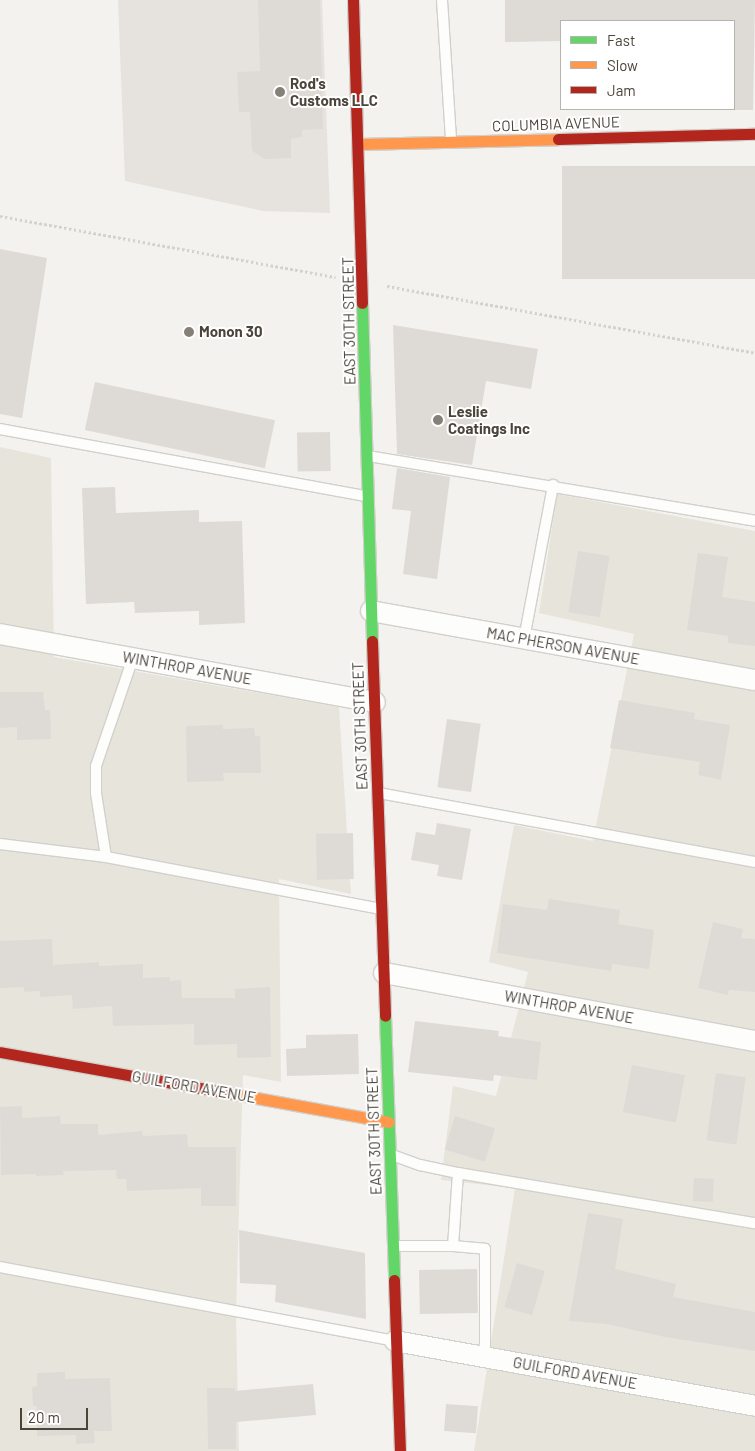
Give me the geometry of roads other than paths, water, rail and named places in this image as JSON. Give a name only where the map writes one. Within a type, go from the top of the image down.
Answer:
[{"type":"main road","name":"EAST 30TH STREET","points":[[354,0],[371,611],[400,1451]]},
{"type":"main road","name":"COLUMBIA AVENUE","points":[[359,144],[755,134]]},
{"type":"main road","name":"GUILFORD AVENUE","points":[[0,1052],[388,1122]]},
{"type":"street","name":"MAC PHERSON AVENUE","points":[[371,611],[755,680]]},
{"type":"street","name":"WINTHROP AVENUE","points":[[0,634],[375,702]]},
{"type":"street","name":"WINTHROP AVENUE","points":[[384,973],[755,1041]]},
{"type":"street","name":"GUILFORD AVENUE","points":[[395,1341],[755,1406]]},
{"type":"lane","points":[[442,0],[451,142]]},
{"type":"lane","points":[[0,429],[368,496]]},
{"type":"lane","points":[[367,456],[755,521]]},
{"type":"lane","points":[[524,639],[553,486]]},
{"type":"lane","points":[[106,857],[96,793],[96,766],[133,658]]},
{"type":"lane","points":[[378,793],[755,862]]},
{"type":"lane","points":[[0,844],[106,857],[381,908]]},
{"type":"lane","points":[[389,1154],[420,1165],[458,1173],[755,1222]]},
{"type":"lane","points":[[453,1246],[458,1173]]},
{"type":"lane","points":[[392,1246],[453,1246],[485,1249],[485,1345],[482,1357]]},
{"type":"lane","points":[[0,1266],[395,1341]]},
{"type":"place","name":"Rod's Customs LLC","points":[[280,92]]},
{"type":"place","name":"Monon 30","points":[[189,332]]},
{"type":"place","name":"Leslie Coatings Inc","points":[[438,420]]}]
